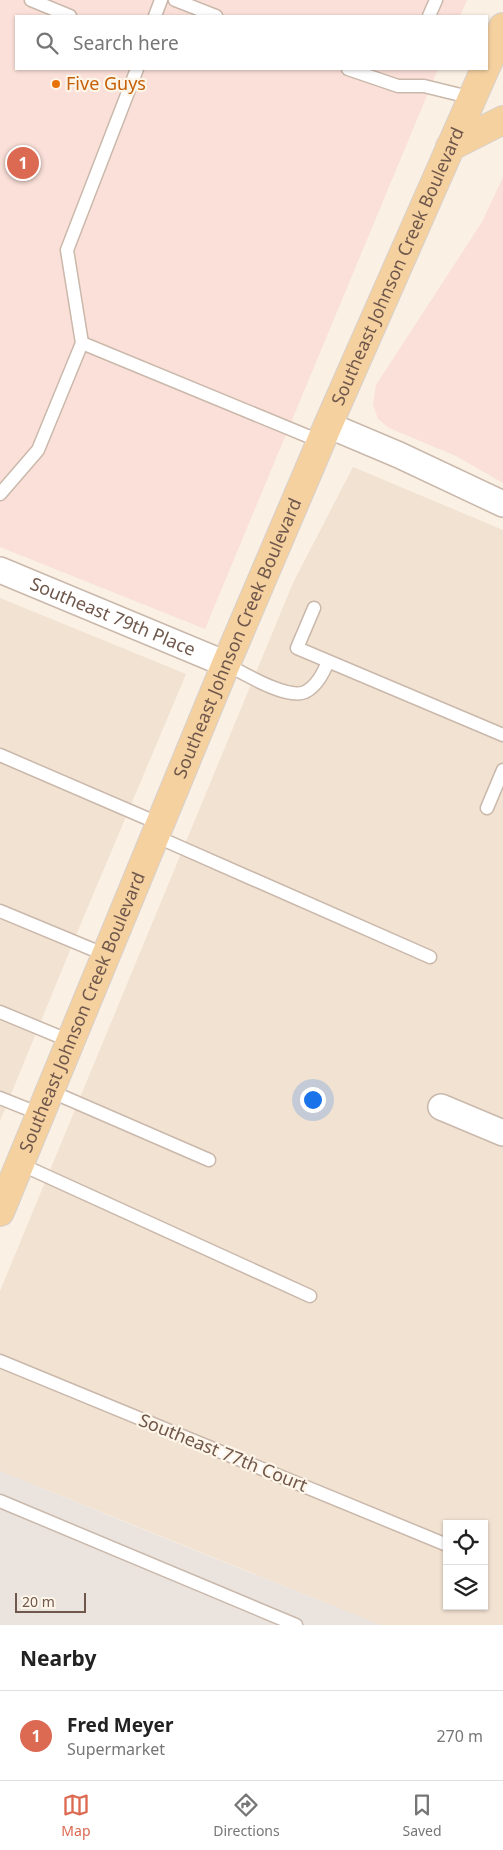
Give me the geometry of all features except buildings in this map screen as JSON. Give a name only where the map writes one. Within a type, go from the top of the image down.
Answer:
[{"type":"main road","points":[[488,63],[503,27]]},
{"type":"main road","name":"Southeast Johnson Creek Boulevard","points":[[3,1197],[20,1164],[226,664],[485,70]]},
{"type":"main road","points":[[450,148],[503,120]]},
{"type":"street","points":[[325,434],[399,455],[503,504]]},
{"type":"street","name":"Southeast 79th Place","points":[[0,570],[226,664]]},
{"type":"street","points":[[441,1107],[503,1133]]},
{"type":"lane","points":[[31,0],[68,15]]},
{"type":"lane","points":[[156,15],[161,0]]},
{"type":"lane","points":[[175,0],[213,15]]},
{"type":"lane","points":[[429,15],[436,0]]},
{"type":"lane","points":[[0,494],[38,450],[82,343],[67,250],[137,70]]},
{"type":"lane","points":[[351,70],[398,86],[424,86],[473,98]]},
{"type":"lane","points":[[82,343],[325,434]]},
{"type":"lane","points":[[314,608],[297,648],[503,735]]},
{"type":"lane","points":[[226,664],[257,681],[292,694],[304,692],[314,686],[328,662]]},
{"type":"lane","points":[[0,755],[430,957]]},
{"type":"lane","points":[[488,808],[503,770]]},
{"type":"lane","points":[[0,911],[106,955]]},
{"type":"lane","points":[[0,1012],[70,1041]]},
{"type":"lane","points":[[0,1098],[45,1103],[209,1160]]},
{"type":"lane","points":[[20,1164],[310,1296]]},
{"type":"lane","name":"Southeast 77th Court","points":[[0,1361],[443,1543]]},
{"type":"lane","points":[[0,1501],[296,1625]]},
{"type":"shaded area","points":[[0,0],[467,0],[460,15],[15,15],[15,70],[438,70],[205,629],[0,547]]},
{"type":"shaded area","points":[[503,177],[503,483],[456,456],[389,428],[378,419],[373,404],[376,385],[482,222]]},
{"type":"shaded area","points":[[353,467],[503,530],[503,1625],[381,1625],[0,1471],[0,1291],[293,583]]},
{"type":"shaded area","points":[[0,598],[186,674],[0,1121]]},
{"type":"shaded area","points":[[0,1471],[169,1540],[381,1625],[0,1625]]},
{"type":"place","name":"Five Guys","points":[[56,84]]},
{"type":"place","name":"Fred Meyer","points":[[23,163]]}]
